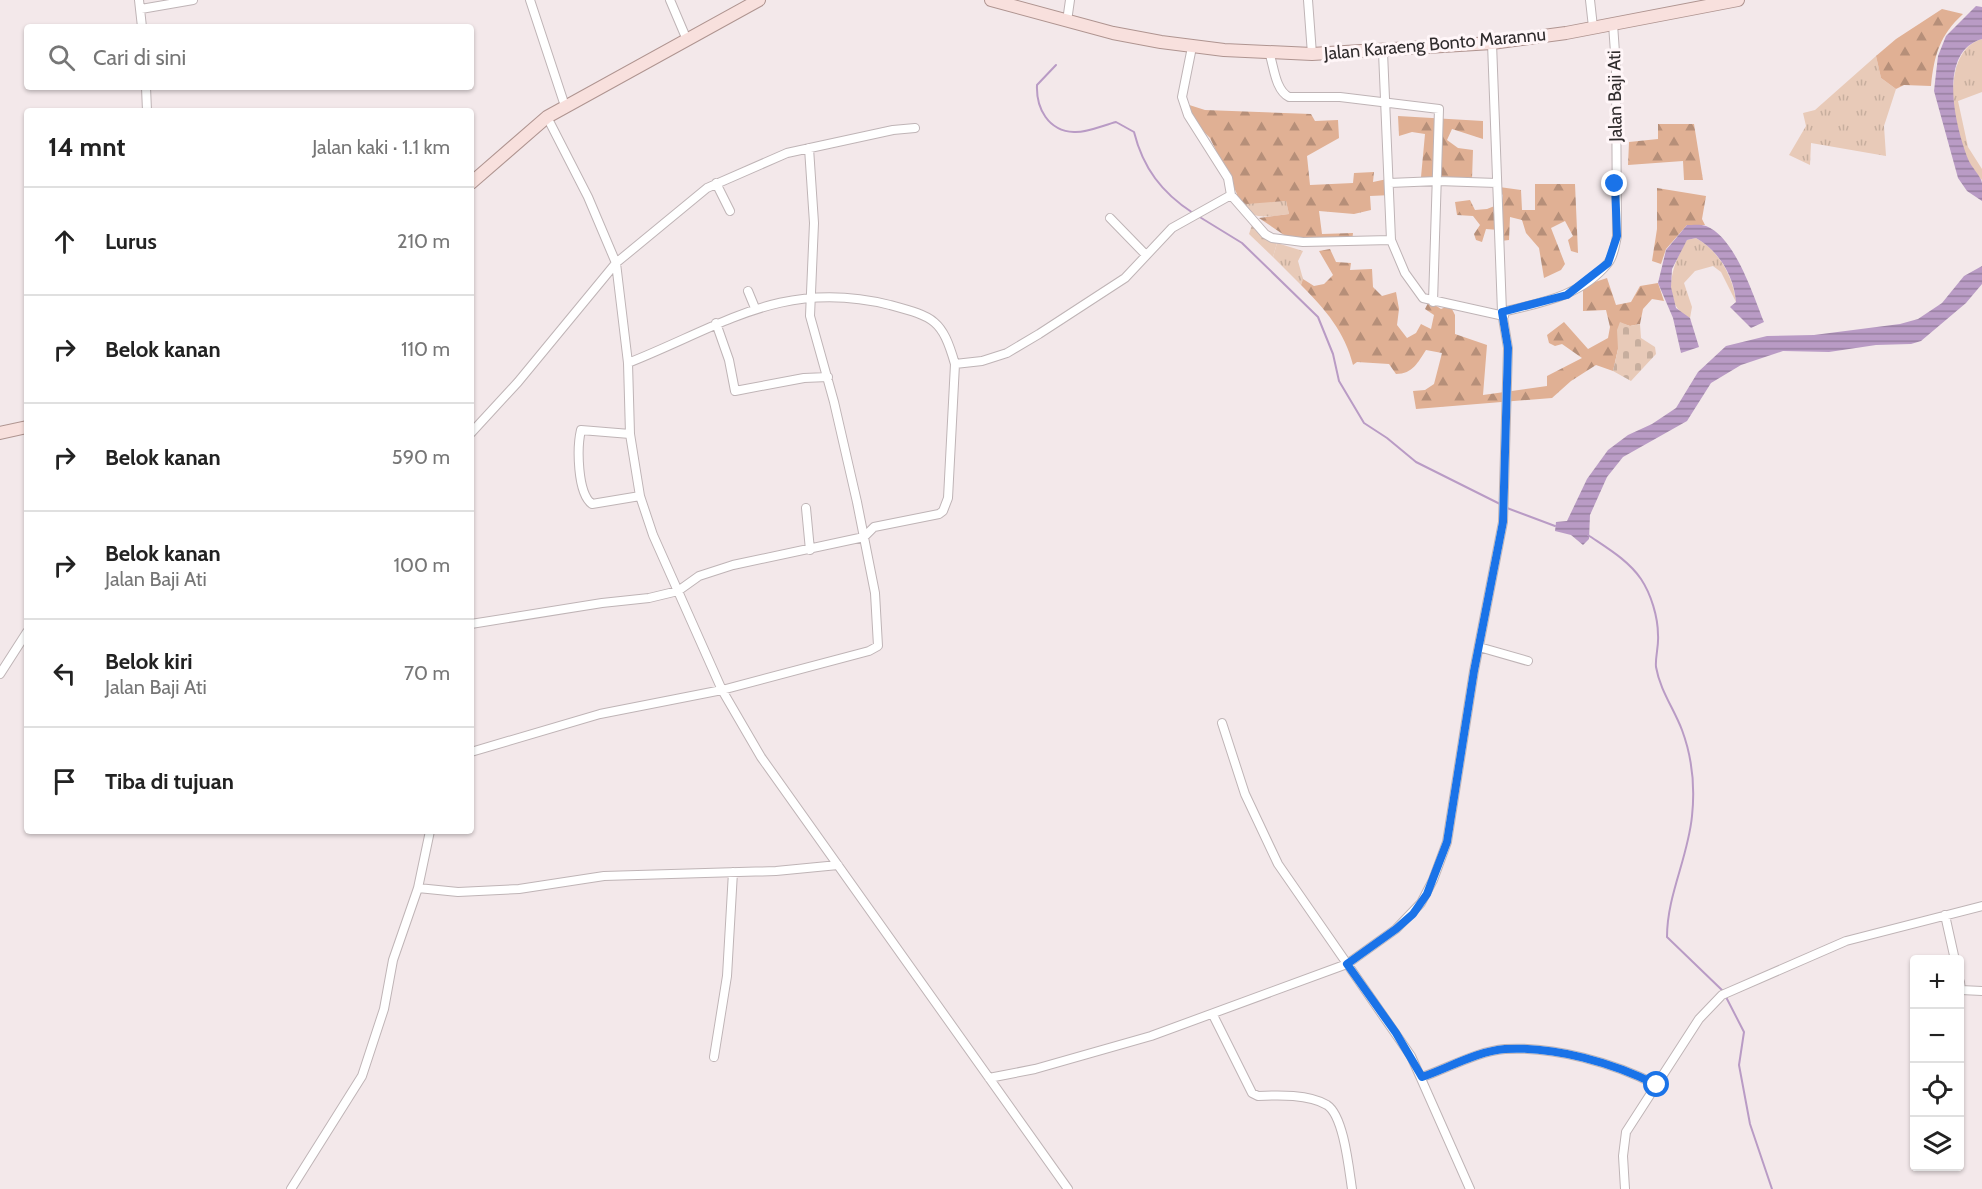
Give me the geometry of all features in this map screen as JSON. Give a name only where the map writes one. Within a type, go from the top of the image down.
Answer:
[{"type":"main road","points":[[474,180],[547,117],[636,70],[757,0]]},
{"type":"main road","name":"Jalan Karaeng Bonto Marannu","points":[[991,0],[1013,2],[1067,21],[1113,33],[1192,47],[1312,54],[1383,52],[1492,43],[1613,24],[1738,0]]},
{"type":"main road","points":[[0,433],[24,428]]},
{"type":"street","points":[[142,24],[140,5],[193,0]]},
{"type":"street","points":[[530,0],[565,106]]},
{"type":"street","points":[[670,0],[687,40]]},
{"type":"street","points":[[1067,21],[1070,0]]},
{"type":"street","points":[[1308,0],[1312,54]]},
{"type":"street","points":[[1590,0],[1593,27]]},
{"type":"street","name":"Jalan Baji Ati","points":[[1503,314],[1567,295],[1608,263],[1612,255],[1617,236],[1616,67],[1613,24]]},
{"type":"street","points":[[989,1078],[1091,1054],[1213,1015],[1347,964],[1396,929],[1413,914],[1427,894],[1447,842],[1479,647],[1503,522],[1508,348],[1503,314],[1492,43]]},
{"type":"street","points":[[1192,47],[1182,97],[1184,104],[1223,168],[1228,178],[1231,195],[1264,234],[1272,238],[1303,242],[1391,240]]},
{"type":"street","points":[[1269,52],[1278,85],[1289,97],[1340,96],[1439,108],[1433,302]]},
{"type":"street","points":[[1383,52],[1387,102],[1391,240],[1405,273],[1418,293],[1426,300],[1503,314]]},
{"type":"street","points":[[146,90],[147,108]]},
{"type":"street","points":[[547,117],[588,197],[616,263],[628,363],[630,434],[640,496],[653,535],[722,690],[761,757],[1068,1189]]},
{"type":"street","points":[[474,430],[518,382],[616,263],[688,203],[716,183],[763,161],[809,148],[892,130],[915,128]]},
{"type":"street","points":[[474,751],[600,714],[722,690],[869,651],[878,646],[874,593],[864,537],[828,377],[810,316],[814,223],[809,148]]},
{"type":"street","points":[[1389,183],[1438,181],[1497,183]]},
{"type":"street","points":[[716,183],[730,211]]},
{"type":"street","points":[[955,364],[982,362],[1006,353],[1125,278],[1172,228],[1231,195]]},
{"type":"street","points":[[1110,218],[1146,255]]},
{"type":"street","points":[[748,291],[755,308]]},
{"type":"street","points":[[474,624],[599,603],[649,598],[678,591],[699,576],[733,565],[864,537],[874,527],[944,512],[948,498],[955,364],[946,334],[931,319],[915,312],[862,299],[811,297],[755,308],[628,363]]},
{"type":"street","points":[[716,323],[729,360],[735,392],[804,378],[828,377]]},
{"type":"street","points":[[630,434],[581,430],[578,461],[586,500],[592,504],[640,496]]},
{"type":"street","points":[[806,508],[810,550]]},
{"type":"street","points":[[0,674],[24,637]]},
{"type":"street","points":[[1479,647],[1528,661]]},
{"type":"street","points":[[1222,723],[1245,794],[1278,864],[1396,1033],[1422,1077],[1470,1189]]},
{"type":"street","points":[[291,1189],[362,1076],[384,1009],[393,960],[418,888],[429,834]]},
{"type":"street","points":[[418,888],[458,892],[519,889],[594,877],[733,872],[838,865]]},
{"type":"street","points":[[714,1057],[727,976],[733,872]]},
{"type":"street","points":[[1625,1189],[1623,1156],[1626,1132],[1705,1011],[1722,995],[1846,941],[1982,906]]},
{"type":"street","points":[[1945,915],[1954,955]]},
{"type":"street","points":[[1964,990],[1982,991]]},
{"type":"street","points":[[1213,1015],[1252,1093],[1258,1096],[1311,1099],[1328,1105],[1332,1110],[1338,1121],[1352,1189]]},
{"type":"street","points":[[1422,1077],[1503,1049],[1564,1054],[1641,1077],[1657,1085]]},
{"type":"green space","points":[[1942,9],[1963,14],[1949,30],[1936,55],[1931,86],[1904,85],[1896,89],[1881,78],[1876,56],[1896,39]]},
{"type":"green space","points":[[1982,39],[1982,92],[1958,101],[1968,147],[1982,169],[1982,180],[1972,168],[1963,150],[1957,128],[1954,83],[1958,63],[1967,48]]},
{"type":"green space","points":[[1876,56],[1881,78],[1896,89],[1884,126],[1886,156],[1811,143],[1810,165],[1789,155],[1806,126],[1803,113],[1815,110]]},
{"type":"green space","points":[[1183,103],[1205,110],[1311,114],[1315,121],[1338,120],[1339,138],[1307,156],[1310,185],[1353,183],[1354,173],[1374,172],[1373,182],[1392,178],[1392,195],[1370,196],[1371,210],[1354,214],[1319,211],[1322,234],[1353,233],[1352,242],[1287,237],[1259,218],[1289,214],[1286,201],[1247,204],[1235,202],[1237,194],[1210,138],[1193,121]]},
{"type":"green space","points":[[1398,116],[1483,121],[1483,139],[1452,129],[1447,140],[1458,148],[1473,150],[1472,179],[1421,177],[1425,134],[1412,132],[1399,136]]},
{"type":"green space","points":[[1658,124],[1694,124],[1703,180],[1684,180],[1683,161],[1628,165],[1629,142],[1658,139]]},
{"type":"green space","points":[[1535,184],[1575,184],[1578,253],[1571,251],[1568,240],[1573,236],[1565,221],[1551,228],[1565,264],[1561,270],[1544,278],[1539,248],[1526,233],[1522,220],[1510,217],[1509,240],[1501,241],[1499,230],[1486,229],[1482,242],[1476,240],[1474,234],[1480,225],[1473,216],[1457,215],[1455,202],[1470,200],[1475,210],[1487,209],[1502,203],[1503,195],[1492,186],[1521,190],[1522,210],[1535,210]]},
{"type":"green space","points":[[1657,188],[1706,196],[1702,219],[1705,225],[1687,225],[1666,249],[1661,264],[1652,261],[1657,229]]},
{"type":"green space","points":[[1286,201],[1289,214],[1269,216],[1250,213],[1241,203]]},
{"type":"green space","points":[[1252,225],[1277,243],[1273,257],[1249,234]]},
{"type":"green space","points":[[1696,238],[1712,250],[1724,265],[1732,283],[1736,302],[1721,272],[1713,266],[1695,271],[1684,283],[1692,307],[1690,318],[1674,303],[1671,282],[1677,259],[1687,240]]},
{"type":"green space","points":[[1277,243],[1303,251],[1298,261],[1303,279],[1301,285],[1273,257]]},
{"type":"green space","points":[[1330,249],[1336,262],[1351,263],[1350,270],[1372,269],[1373,287],[1382,296],[1396,292],[1399,309],[1397,325],[1407,338],[1416,333],[1421,324],[1431,329],[1434,315],[1425,309],[1429,301],[1441,309],[1450,305],[1455,315],[1455,334],[1487,345],[1483,395],[1547,386],[1547,376],[1582,358],[1562,344],[1555,346],[1549,343],[1547,335],[1564,322],[1588,349],[1608,338],[1610,327],[1606,310],[1583,311],[1583,286],[1607,278],[1616,305],[1631,302],[1640,286],[1658,283],[1664,301],[1652,299],[1643,309],[1640,324],[1630,326],[1620,323],[1613,371],[1596,365],[1571,381],[1552,398],[1416,409],[1413,391],[1425,390],[1434,384],[1442,353],[1426,350],[1411,370],[1396,374],[1389,364],[1357,362],[1353,365],[1345,342],[1333,322],[1301,285],[1303,279],[1314,286],[1324,284],[1333,275],[1319,251]]},
{"type":"green space","points":[[1620,322],[1630,326],[1640,324],[1641,338],[1655,347],[1656,354],[1631,381],[1613,371],[1618,349],[1617,330]]},
{"type":"shaded area","points":[[1976,6],[1982,7],[1982,39],[1968,47],[1959,59],[1954,75],[1953,92],[1963,145],[1969,162],[1982,183],[1982,201],[1967,191],[1958,178],[1934,91],[1938,56],[1946,36]]},
{"type":"shaded area","points":[[1687,225],[1706,226],[1726,242],[1742,268],[1764,322],[1751,328],[1730,307],[1736,302],[1735,292],[1724,265],[1704,243],[1696,238],[1687,240],[1672,269],[1671,287],[1676,308],[1690,318],[1699,347],[1681,353],[1673,318],[1658,283],[1666,250]]},
{"type":"shaded area","points":[[1982,266],[1982,284],[1966,303],[1921,341],[1829,352],[1783,351],[1741,365],[1711,383],[1687,421],[1623,457],[1607,477],[1590,515],[1589,539],[1583,545],[1571,535],[1555,531],[1556,522],[1567,521],[1587,479],[1608,450],[1628,435],[1652,424],[1676,408],[1698,372],[1726,346],[1767,336],[1814,335],[1900,324],[1918,319],[1942,303],[1964,276]]},
{"type":"waterway","points":[[1056,65],[1037,85],[1037,94],[1045,117],[1065,131],[1079,132],[1116,122],[1134,132],[1148,168],[1155,178],[1172,197],[1193,213]]},
{"type":"waterway","points":[[1198,216],[1242,243],[1318,317],[1333,354],[1339,381],[1364,423],[1387,438],[1416,462],[1502,505]]},
{"type":"waterway","points":[[1507,508],[1555,526]]},
{"type":"waterway","points":[[1588,535],[1617,555],[1636,572],[1645,585],[1653,606],[1658,635],[1656,667],[1685,740],[1693,784],[1690,832],[1670,906],[1667,937],[1724,992]]},
{"type":"waterway","points":[[1726,997],[1744,1032],[1739,1065],[1750,1124],[1772,1189]]},
{"type":"route","points":[[1615,184],[1617,236],[1608,263],[1567,295],[1502,312],[1508,348],[1503,522],[1474,671],[1447,842],[1427,894],[1413,914],[1347,964],[1396,1033],[1422,1077],[1503,1049],[1564,1054],[1641,1077],[1657,1085]]}]
